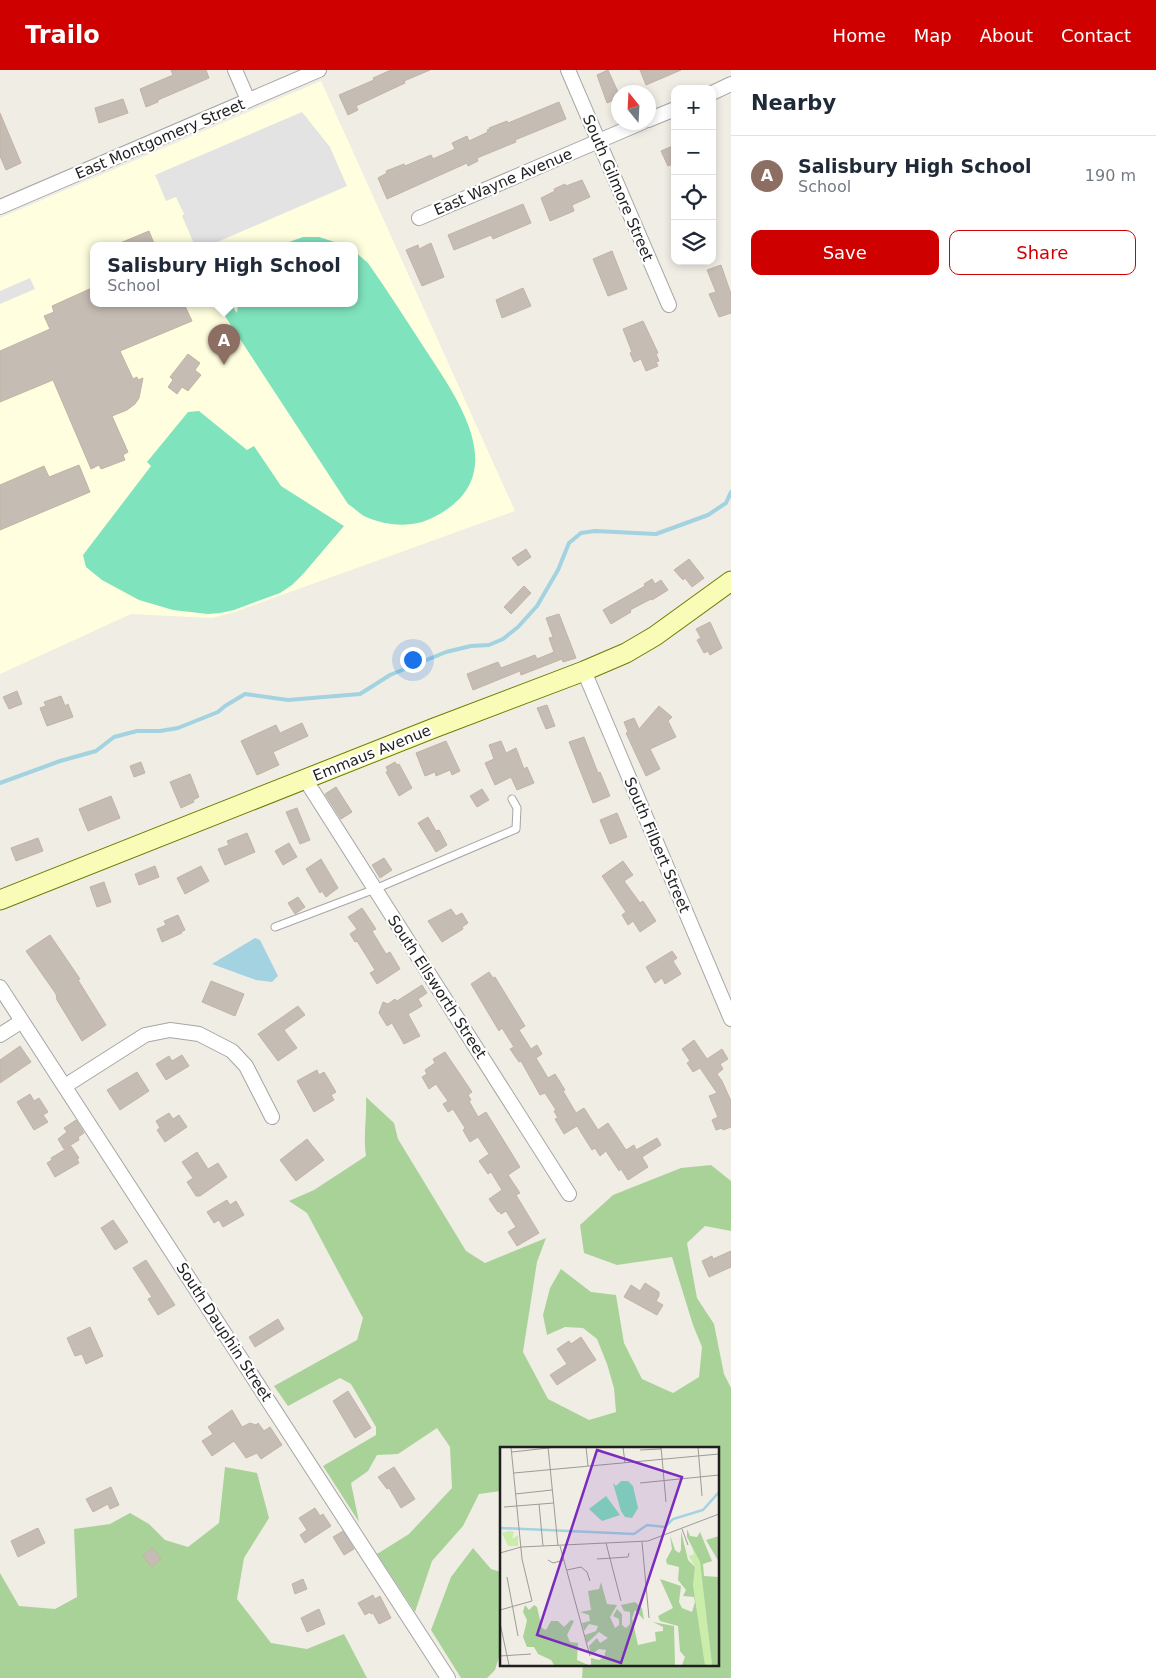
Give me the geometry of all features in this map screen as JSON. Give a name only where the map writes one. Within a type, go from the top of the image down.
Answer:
[{"type":"main road","name":"Emmaus Avenue","points":[[0,900],[626,653],[655,636],[731,581]]},
{"type":"street","points":[[235,70],[248,100]]},
{"type":"street","name":"East Montgomery Street","points":[[0,207],[319,70]]},
{"type":"street","name":"South Gilmore Street","points":[[568,70],[669,306]]},
{"type":"street","points":[[716,90],[731,84]]},
{"type":"street","points":[[656,117],[671,111]]},
{"type":"street","name":"East Wayne Avenue","points":[[419,218],[625,130]]},
{"type":"street","name":"South Filbert Street","points":[[584,671],[731,1019]]},
{"type":"street","name":"South Ellsworth Street","points":[[305,779],[569,1194]]},
{"type":"street","name":"South Dauphin Street","points":[[0,987],[448,1678]]},
{"type":"street","points":[[0,1035],[22,1021]]},
{"type":"street","points":[[65,1086],[146,1035],[170,1030],[199,1034],[232,1051],[246,1066],[272,1117]]},
{"type":"lane","points":[[275,927],[375,889],[516,830],[517,808],[512,799]]},
{"type":"shaded area","points":[[321,81],[515,511],[232,613],[211,618],[131,614],[0,674],[0,218]]},
{"type":"shaded area","points":[[302,112],[330,147],[347,186],[217,242],[193,242],[176,197],[166,201],[155,175]]},
{"type":"shaded area","points":[[30,278],[35,289],[0,304],[0,291]]},
{"type":"green space","points":[[303,237],[319,237],[335,242],[289,242]]},
{"type":"green space","points":[[358,254],[368,263],[390,295],[452,392],[464,415],[472,438],[475,461],[471,482],[457,501],[432,518],[416,523],[399,525],[364,516],[348,504],[219,307],[233,307],[237,313],[238,307],[358,307]]},
{"type":"green space","points":[[199,411],[247,450],[254,446],[281,486],[344,526],[304,573],[292,585],[280,593],[234,610],[208,614],[173,610],[139,600],[102,580],[86,567],[83,555],[151,466],[147,462],[188,412]]},
{"type":"green space","points":[[366,1097],[394,1123],[398,1139],[466,1251],[485,1263],[546,1238],[537,1262],[523,1352],[548,1399],[589,1420],[616,1412],[614,1388],[597,1339],[583,1328],[565,1327],[547,1335],[543,1315],[550,1288],[561,1269],[591,1292],[616,1295],[624,1343],[642,1379],[673,1393],[699,1377],[702,1347],[693,1325],[672,1257],[617,1265],[584,1253],[580,1225],[613,1195],[681,1168],[711,1165],[731,1181],[731,1231],[705,1226],[687,1243],[697,1298],[714,1324],[724,1374],[731,1388],[731,1678],[582,1678],[583,1666],[718,1666],[718,1447],[500,1447],[500,1491],[479,1494],[463,1526],[432,1561],[415,1612],[377,1554],[409,1534],[452,1488],[450,1447],[437,1428],[398,1454],[377,1455],[368,1471],[351,1483],[359,1522],[323,1466],[376,1435],[376,1427],[351,1384],[340,1378],[288,1406],[274,1386],[357,1340],[363,1318],[307,1213],[289,1201],[314,1190],[366,1156]]},
{"type":"green space","points":[[225,1467],[257,1473],[269,1518],[244,1558],[237,1599],[271,1643],[307,1649],[344,1634],[367,1678],[0,1678],[0,1573],[19,1606],[55,1609],[77,1597],[74,1529],[110,1524],[130,1513],[149,1524],[165,1540],[188,1547],[219,1523]]},
{"type":"green space","points":[[473,1548],[491,1569],[500,1572],[500,1654],[495,1670],[487,1678],[461,1678],[431,1630],[451,1577]]},
{"type":"water","points":[[255,938],[260,940],[278,976],[272,982],[256,980],[212,964]]},
{"type":"building","points":[[171,70],[206,70],[209,78],[146,107],[140,89],[173,75]]},
{"type":"building","points":[[391,70],[430,70],[356,106],[358,110],[348,115],[339,95],[374,80],[373,78]]},
{"type":"building","points":[[608,70],[615,85],[611,85],[611,101],[607,103],[597,75]]},
{"type":"building","points":[[640,70],[681,70],[646,85]]},
{"type":"building","points":[[123,99],[128,113],[99,123],[95,108]]},
{"type":"building","points":[[559,102],[566,119],[477,158],[478,161],[468,166],[467,163],[387,199],[378,178],[387,173],[386,171],[404,164],[405,166],[431,155],[433,159],[455,149],[452,143],[467,136],[469,141],[488,132],[489,128],[507,121],[508,123]]},
{"type":"building","points":[[0,113],[21,163],[6,170],[0,156]]},
{"type":"building","points":[[671,147],[671,165],[668,166],[661,151]]},
{"type":"building","points":[[582,180],[590,197],[572,205],[574,211],[550,221],[541,198],[565,184],[566,186]]},
{"type":"building","points":[[523,204],[531,223],[493,239],[491,235],[454,250],[448,235]]},
{"type":"building","points":[[149,231],[153,242],[123,242]]},
{"type":"building","points":[[431,243],[444,277],[422,286],[406,250],[418,245],[419,249]]},
{"type":"building","points":[[612,251],[627,289],[608,296],[593,259]]},
{"type":"building","points":[[721,265],[731,294],[731,313],[719,317],[709,294],[716,292],[707,270]]},
{"type":"building","points":[[523,288],[531,306],[502,318],[496,300]]},
{"type":"building","points":[[90,289],[90,307],[185,307],[192,321],[120,351],[133,379],[137,377],[138,380],[143,378],[139,398],[135,404],[127,410],[112,416],[128,452],[123,455],[125,460],[101,469],[99,465],[91,469],[53,380],[0,402],[0,351],[50,329],[44,316],[54,312],[52,306]]},
{"type":"building","points":[[643,321],[658,353],[656,354],[659,361],[656,362],[658,366],[646,371],[641,359],[634,362],[623,329]]},
{"type":"building","points":[[188,354],[200,363],[195,370],[201,375],[188,391],[182,387],[177,394],[168,387],[173,380],[170,377]]},
{"type":"building","points":[[79,465],[90,492],[0,530],[0,485],[44,466],[49,477]]},
{"type":"building","points":[[526,549],[531,557],[518,566],[512,558]]},
{"type":"building","points":[[689,559],[704,578],[692,587],[685,578],[683,580],[674,570]]},
{"type":"building","points":[[652,579],[655,584],[661,580],[668,590],[630,610],[631,612],[611,624],[603,610],[645,586],[644,584]]},
{"type":"building","points":[[524,586],[531,593],[511,614],[504,607]]},
{"type":"building","points":[[559,614],[576,658],[563,662],[562,659],[521,675],[520,671],[473,690],[467,674],[498,662],[501,668],[535,655],[537,659],[554,652],[549,638],[553,637],[546,618]]},
{"type":"building","points":[[710,622],[722,648],[710,655],[708,651],[704,653],[697,640],[701,638],[696,629]]},
{"type":"building","points":[[17,691],[22,704],[9,709],[3,697]]},
{"type":"building","points":[[61,696],[65,706],[68,704],[73,717],[47,726],[40,708],[46,706],[44,702]]},
{"type":"building","points":[[547,705],[555,726],[546,729],[537,708]]},
{"type":"building","points":[[659,706],[672,717],[668,721],[676,737],[650,749],[660,769],[646,776],[626,733],[628,732],[624,722],[634,718],[639,729]]},
{"type":"building","points":[[302,723],[308,736],[273,752],[279,765],[257,775],[241,741],[276,725],[280,733]]},
{"type":"building","points":[[584,737],[598,773],[600,772],[610,796],[593,803],[569,742]]},
{"type":"building","points":[[446,741],[460,771],[452,775],[450,770],[436,776],[435,772],[425,776],[416,753]]},
{"type":"building","points":[[501,741],[506,753],[516,748],[524,769],[527,767],[534,783],[517,790],[511,777],[495,785],[485,763],[494,759],[489,745]]},
{"type":"building","points":[[141,762],[145,773],[134,777],[130,766]]},
{"type":"building","points":[[395,762],[397,765],[399,764],[412,788],[399,796],[386,772],[388,771],[386,767]]},
{"type":"building","points":[[190,774],[199,797],[193,800],[194,802],[181,808],[170,782]]},
{"type":"building","points":[[336,787],[352,812],[341,819],[325,794]]},
{"type":"building","points":[[482,789],[489,800],[477,807],[470,796]]},
{"type":"building","points":[[111,796],[120,818],[88,831],[79,809]]},
{"type":"building","points":[[297,808],[310,840],[300,844],[286,812]]},
{"type":"building","points":[[617,813],[627,837],[610,844],[600,820]]},
{"type":"building","points":[[428,817],[436,831],[439,830],[447,845],[436,852],[418,823]]},
{"type":"building","points":[[247,833],[255,852],[225,865],[218,849],[229,845],[227,841]]},
{"type":"building","points":[[38,838],[43,851],[16,861],[11,848]]},
{"type":"building","points":[[289,843],[297,857],[283,865],[275,851]]},
{"type":"building","points":[[384,858],[392,870],[380,878],[372,865]]},
{"type":"building","points":[[321,859],[338,888],[326,897],[322,891],[320,893],[306,869]]},
{"type":"building","points":[[623,861],[633,875],[624,881],[640,903],[643,901],[656,921],[640,932],[633,921],[628,925],[622,915],[626,912],[602,876]]},
{"type":"building","points":[[155,866],[159,877],[139,885],[135,874]]},
{"type":"building","points":[[201,866],[209,881],[185,894],[177,878]]},
{"type":"building","points":[[104,882],[111,902],[97,907],[90,887]]},
{"type":"building","points":[[298,897],[305,907],[295,914],[288,903]]},
{"type":"building","points":[[362,908],[376,929],[372,931],[386,954],[390,952],[400,969],[377,984],[370,973],[375,970],[357,941],[355,942],[350,934],[357,929],[348,917]]},
{"type":"building","points":[[451,909],[456,916],[462,913],[468,923],[462,927],[463,929],[442,942],[428,921]]},
{"type":"building","points":[[178,915],[185,930],[162,942],[157,929],[166,925],[164,921]]},
{"type":"building","points":[[50,935],[80,979],[78,980],[106,1025],[82,1041],[57,1000],[56,994],[26,951]]},
{"type":"building","points":[[672,951],[677,958],[673,961],[681,974],[665,984],[662,978],[655,983],[646,967]]},
{"type":"building","points":[[489,972],[493,978],[495,977],[525,1026],[519,1030],[531,1049],[537,1045],[542,1054],[536,1058],[548,1078],[555,1074],[576,1113],[584,1108],[598,1130],[608,1123],[626,1150],[634,1145],[636,1150],[657,1138],[661,1145],[642,1157],[648,1167],[628,1180],[621,1169],[619,1171],[606,1151],[600,1156],[595,1148],[592,1150],[577,1126],[564,1134],[555,1119],[558,1118],[554,1111],[556,1110],[545,1093],[540,1095],[521,1061],[519,1062],[510,1049],[514,1047],[502,1028],[499,1031],[471,984]]},
{"type":"building","points":[[211,981],[244,994],[235,1016],[202,1002]]},
{"type":"building","points":[[422,985],[427,993],[418,999],[422,1006],[408,1014],[420,1036],[404,1044],[392,1023],[387,1026],[379,1013],[383,1002],[388,1004],[395,999],[397,1001]]},
{"type":"building","points":[[298,1006],[305,1015],[284,1030],[297,1048],[278,1061],[258,1034]]},
{"type":"building","points":[[694,1040],[707,1059],[722,1049],[728,1059],[720,1064],[723,1069],[717,1074],[731,1101],[731,1127],[723,1130],[722,1128],[716,1130],[712,1120],[718,1117],[709,1096],[717,1093],[700,1068],[693,1072],[687,1063],[690,1061],[682,1049]]},
{"type":"building","points":[[20,1046],[31,1062],[0,1083],[0,1060]]},
{"type":"building","points":[[445,1052],[472,1092],[468,1095],[471,1100],[469,1101],[478,1117],[486,1112],[520,1167],[508,1175],[520,1193],[516,1195],[539,1233],[517,1246],[508,1232],[516,1227],[506,1211],[501,1214],[498,1212],[489,1199],[502,1190],[491,1172],[488,1174],[479,1161],[489,1154],[478,1137],[470,1142],[463,1130],[465,1128],[453,1109],[448,1112],[443,1104],[448,1101],[436,1084],[429,1089],[422,1077],[427,1074],[425,1070],[435,1063],[433,1059]]},
{"type":"building","points":[[182,1055],[189,1066],[166,1080],[156,1064],[169,1056],[172,1061]]},
{"type":"building","points":[[317,1070],[319,1075],[324,1072],[336,1092],[331,1095],[334,1100],[314,1112],[297,1081]]},
{"type":"building","points":[[137,1072],[149,1091],[120,1110],[107,1090]]},
{"type":"building","points":[[30,1094],[34,1101],[39,1098],[48,1112],[43,1115],[48,1122],[34,1130],[17,1102]]},
{"type":"building","points":[[169,1113],[173,1119],[179,1115],[187,1127],[165,1142],[157,1130],[160,1128],[156,1121]]},
{"type":"building","points":[[76,1120],[84,1133],[78,1137],[79,1140],[64,1149],[58,1139],[67,1132],[64,1128]]},
{"type":"building","points":[[307,1139],[324,1160],[296,1181],[280,1160]]},
{"type":"building","points":[[71,1146],[79,1158],[77,1159],[79,1163],[55,1177],[47,1163],[52,1160],[51,1158]]},
{"type":"building","points":[[197,1152],[208,1169],[218,1163],[227,1177],[200,1196],[196,1196],[187,1182],[193,1178],[182,1162]]},
{"type":"building","points":[[227,1200],[230,1205],[236,1201],[244,1215],[223,1227],[219,1220],[214,1223],[207,1212]]},
{"type":"building","points":[[113,1220],[128,1242],[115,1250],[101,1228]]},
{"type":"building","points":[[731,1251],[731,1267],[709,1277],[702,1261],[712,1256],[713,1259]]},
{"type":"building","points":[[146,1260],[175,1305],[158,1315],[148,1299],[152,1297],[133,1268]]},
{"type":"building","points":[[645,1283],[659,1292],[656,1301],[663,1305],[657,1315],[624,1297],[631,1285],[640,1291]]},
{"type":"building","points":[[278,1319],[284,1329],[255,1347],[249,1337]]},
{"type":"building","points":[[90,1327],[103,1356],[86,1364],[82,1354],[75,1356],[67,1338]]},
{"type":"building","points":[[581,1337],[596,1360],[557,1385],[550,1375],[567,1364],[557,1349],[569,1341],[571,1344]]},
{"type":"building","points":[[348,1391],[371,1428],[355,1438],[333,1401]]},
{"type":"building","points":[[232,1410],[242,1427],[250,1423],[256,1425],[258,1423],[264,1431],[270,1427],[282,1445],[261,1459],[257,1453],[246,1458],[234,1441],[212,1456],[202,1441],[213,1434],[208,1427]]},
{"type":"building","points":[[394,1467],[415,1499],[401,1508],[389,1488],[387,1489],[378,1477]]},
{"type":"building","points":[[111,1487],[119,1505],[110,1509],[108,1504],[93,1512],[86,1499]]},
{"type":"building","points":[[315,1508],[320,1516],[323,1514],[331,1526],[305,1543],[300,1535],[307,1530],[299,1518]]},
{"type":"building","points":[[38,1528],[45,1543],[18,1557],[11,1541]]},
{"type":"building","points":[[343,1531],[354,1549],[344,1555],[333,1537]]},
{"type":"building","points":[[152,1548],[161,1558],[152,1567],[143,1556]]},
{"type":"building","points":[[303,1579],[307,1589],[295,1594],[292,1584]]},
{"type":"building","points":[[373,1595],[375,1599],[380,1596],[391,1618],[379,1624],[373,1613],[371,1614],[370,1612],[365,1615],[358,1603]]},
{"type":"building","points":[[319,1609],[325,1624],[307,1632],[301,1618]]},
{"type":"waterway","points":[[0,783],[60,761],[96,751],[114,737],[137,731],[160,731],[178,728],[218,712],[245,694],[288,700],[360,694],[390,675],[446,652],[471,646],[489,645],[503,639],[518,627],[537,606],[558,570],[569,543],[581,533],[595,531],[656,534],[708,515],[726,503],[731,492]]},
{"type":"place","name":"Salisbury High School","points":[[224,365]]}]
